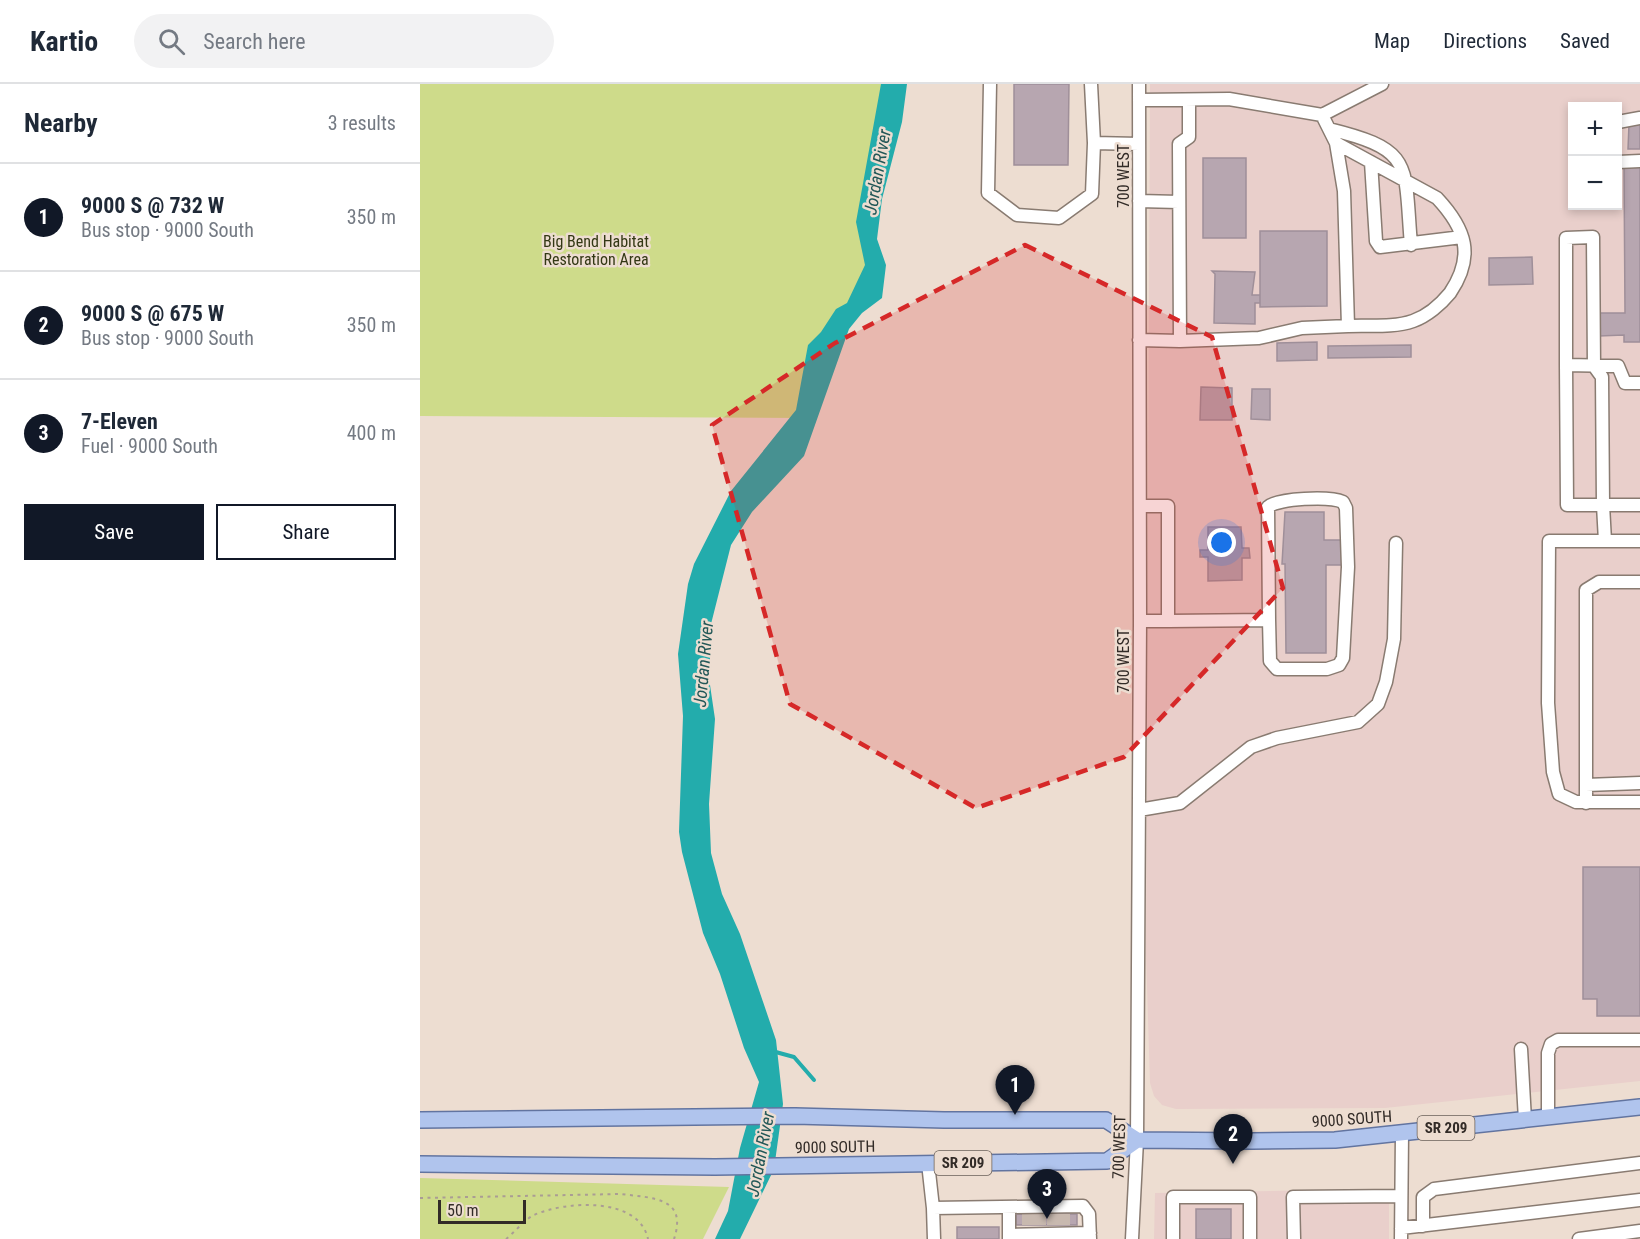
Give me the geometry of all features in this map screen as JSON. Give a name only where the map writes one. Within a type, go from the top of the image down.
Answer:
[{"type":"main road","name":"9000 SOUTH","points":[[420,1120],[745,1116],[944,1120],[1107,1120],[1137,1140],[1335,1140],[1640,1107]]},
{"type":"main road","name":"9000 SOUTH","points":[[420,1164],[745,1167],[1107,1161],[1137,1140]]},
{"type":"street","points":[[990,84],[988,193],[1017,215],[1059,218],[1092,194],[1094,143],[1091,84]]},
{"type":"street","name":"700 WEST","points":[[1132,1239],[1137,1140],[1139,810],[1139,84]]},
{"type":"street","points":[[1139,100],[1229,99],[1322,115],[1382,84]]},
{"type":"street","points":[[1180,341],[1179,144],[1189,137],[1190,100]]},
{"type":"street","points":[[1322,115],[1335,143],[1344,191],[1348,326]]},
{"type":"street","points":[[1622,121],[1640,118]]},
{"type":"street","points":[[1329,129],[1367,139],[1382,146],[1399,160],[1405,180],[1411,244]]},
{"type":"street","points":[[1094,143],[1139,144]]},
{"type":"street","points":[[1139,340],[1259,339],[1302,328],[1412,321],[1433,309],[1446,297],[1462,274],[1466,260],[1462,237],[1448,210],[1437,198],[1335,143]]},
{"type":"street","points":[[1622,162],[1640,161]]},
{"type":"street","points":[[1371,162],[1376,241],[1380,247],[1462,237]]},
{"type":"street","points":[[1139,201],[1179,202]]},
{"type":"street","points":[[1605,541],[1604,505],[1602,377],[1594,366],[1593,237],[1566,238],[1567,505],[1604,505],[1640,505]]},
{"type":"street","points":[[1566,365],[1618,366],[1625,383],[1640,383]]},
{"type":"street","points":[[1331,499],[1343,502],[1346,508],[1348,567],[1343,658],[1339,665],[1327,669],[1277,669],[1270,661],[1269,620],[1268,507],[1280,501],[1331,499]]},
{"type":"street","points":[[1140,506],[1168,506],[1168,621]]},
{"type":"street","points":[[1640,541],[1549,541],[1548,704],[1554,779],[1559,794],[1566,799],[1586,803],[1640,802]]},
{"type":"street","points":[[1139,810],[1180,803],[1251,747],[1287,736],[1358,722],[1378,704],[1386,682],[1394,639],[1396,543]]},
{"type":"street","points":[[1586,803],[1586,590],[1599,582],[1640,582]]},
{"type":"street","points":[[1140,621],[1269,620]]},
{"type":"street","points":[[1586,784],[1640,783]]},
{"type":"street","points":[[1548,1117],[1548,1053],[1551,1044],[1558,1040],[1640,1040]]},
{"type":"street","points":[[1521,1049],[1526,1120]]},
{"type":"street","points":[[1402,1133],[1401,1234],[1422,1226],[1640,1200]]},
{"type":"street","points":[[928,1163],[934,1239]]},
{"type":"street","points":[[1422,1226],[1423,1197],[1429,1191],[1640,1163]]},
{"type":"street","points":[[1294,1239],[1293,1197],[1401,1196]]},
{"type":"street","points":[[1173,1239],[1173,1197],[1250,1197],[1250,1239]]},
{"type":"street","points":[[1009,1237],[1034,1220],[1059,1220],[1083,1206],[1087,1209],[1090,1236]]},
{"type":"street","points":[[933,1208],[1009,1207],[1034,1220],[1059,1220],[1090,1236]]},
{"type":"street","points":[[1009,1207],[1009,1237]]},
{"type":"street","points":[[1579,1239],[1640,1231]]},
{"type":"path","points":[[420,1198],[621,1194],[645,1197],[667,1203],[676,1211],[678,1226],[674,1239]]},
{"type":"path","points":[[506,1239],[533,1216],[572,1206],[607,1207],[631,1214],[643,1226],[648,1239]]},
{"type":"highlighted area","points":[[1025,245],[1212,337],[1283,588],[1124,757],[976,808],[790,704],[712,425],[835,343]]},
{"type":"shaded area","points":[[1150,84],[1640,84],[1640,1081],[1385,1108],[1176,1109],[1162,1105],[1154,1096],[1150,1083],[1146,953]]},
{"type":"shaded area","points":[[1389,1189],[1389,1239],[1154,1239],[1155,1193]]},
{"type":"green space","name":"Big Bend Habitat Restoration Area","points":[[420,84],[888,84],[868,284],[799,418],[420,416]]},
{"type":"green space","points":[[420,1178],[729,1187],[703,1239],[420,1239]]},
{"type":"water","name":"Jordan River","points":[[881,84],[907,84],[902,122],[882,199],[877,239],[886,265],[882,298],[862,313],[849,329],[804,456],[752,512],[731,545],[710,628],[710,685],[715,719],[709,804],[711,853],[722,894],[740,934],[776,1040],[783,1104],[774,1169],[740,1239],[715,1239],[728,1211],[740,1148],[759,1082],[744,1048],[720,974],[703,933],[679,832],[683,716],[678,654],[688,584],[694,564],[731,491],[796,410],[808,345],[821,332],[836,309],[847,303],[865,265],[856,222]]},
{"type":"building","points":[[1014,84],[1069,84],[1068,165],[1014,165]]},
{"type":"building","points":[[1629,124],[1640,124],[1640,149],[1628,149]]},
{"type":"building","points":[[1203,158],[1246,158],[1246,238],[1203,238]]},
{"type":"building","points":[[1624,167],[1640,167],[1640,342],[1624,342],[1624,335],[1599,336],[1599,313],[1625,313]]},
{"type":"building","points":[[1260,231],[1327,231],[1327,306],[1260,307]]},
{"type":"building","points":[[1532,257],[1533,284],[1489,285],[1489,258]]},
{"type":"building","points":[[1212,271],[1255,272],[1252,295],[1260,295],[1260,303],[1255,303],[1255,324],[1214,323],[1215,274]]},
{"type":"building","points":[[1317,342],[1317,360],[1277,361],[1277,343]]},
{"type":"building","points":[[1411,345],[1411,357],[1328,358],[1328,346]]},
{"type":"building","points":[[1201,387],[1232,388],[1232,420],[1200,420]]},
{"type":"building","points":[[1252,389],[1270,389],[1270,420],[1251,419]]},
{"type":"building","points":[[1285,512],[1324,512],[1324,540],[1343,540],[1343,565],[1326,565],[1326,653],[1286,653],[1285,564],[1282,564]]},
{"type":"building","points":[[1208,527],[1241,527],[1242,548],[1249,548],[1250,558],[1242,558],[1242,580],[1208,581],[1208,557],[1200,557],[1200,550],[1208,550]]},
{"type":"building","points":[[1583,867],[1640,867],[1640,1016],[1597,1016],[1597,999],[1583,999]]},
{"type":"building","points":[[1196,1209],[1231,1209],[1231,1239],[1196,1239]]},
{"type":"building","points":[[1016,1214],[1077,1214],[1077,1225],[1016,1225]]},
{"type":"building","points":[[957,1227],[999,1227],[999,1239],[957,1239]]},
{"type":"waterway","points":[[772,1051],[794,1057],[814,1080]]},
{"type":"tunnel","points":[[1028,1214],[1028,1225]]},
{"type":"tunnel","points":[[1040,1214],[1040,1225]]},
{"type":"tunnel","points":[[1053,1214],[1053,1225]]},
{"type":"tunnel","points":[[1064,1214],[1064,1225]]},
{"type":"place","name":"9000 S @ 732 W","points":[[1015,1115]]},
{"type":"place","name":"9000 S @ 675 W","points":[[1233,1164]]},
{"type":"place","name":"7-Eleven","points":[[1047,1219]]}]
